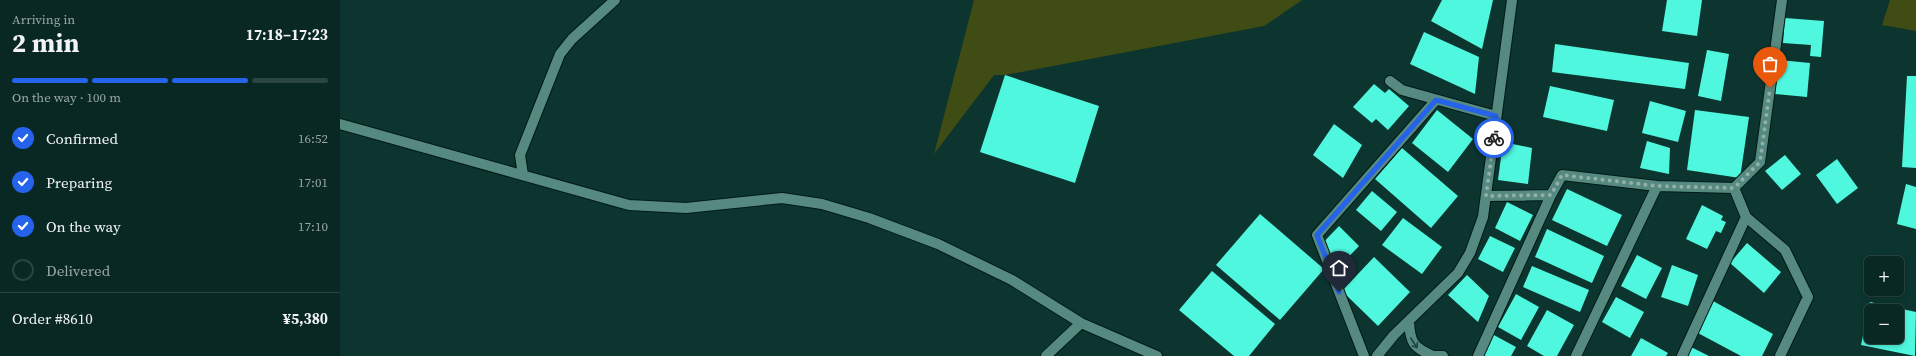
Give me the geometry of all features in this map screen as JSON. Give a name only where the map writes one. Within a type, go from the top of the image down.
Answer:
[{"type":"street","points":[[523,175],[520,155],[560,54],[572,38],[615,0]]},
{"type":"street","points":[[1376,356],[1458,273],[1470,253],[1483,217],[1512,0]]},
{"type":"street","points":[[1478,356],[1551,195],[1562,175],[1657,186],[1734,188],[1760,162],[1782,0]]},
{"type":"street","points":[[1390,81],[1402,90],[1496,116]]},
{"type":"street","points":[[1364,356],[1317,235],[1436,100]]},
{"type":"street","points":[[340,124],[629,205],[686,208],[782,198],[822,204],[869,218],[938,244],[1012,280],[1081,323],[1157,356]]},
{"type":"street","points":[[1576,356],[1657,186]]},
{"type":"street","points":[[1734,188],[1746,217],[1785,250],[1808,297],[1780,356]]},
{"type":"street","points":[[1486,196],[1551,195]]},
{"type":"street","points":[[1682,356],[1746,217]]},
{"type":"street","points":[[1409,321],[1409,335],[1413,344],[1419,350],[1432,356],[1443,356]]},
{"type":"street","points":[[1046,356],[1081,323]]},
{"type":"green space","points":[[974,0],[1302,0],[1264,26],[1005,75],[994,75],[934,154]]},
{"type":"green space","points":[[1890,0],[1916,0],[1916,31],[1882,25]]},
{"type":"building","points":[[1442,0],[1493,0],[1482,49],[1431,21]]},
{"type":"building","points":[[1667,0],[1702,0],[1697,36],[1662,31]]},
{"type":"building","points":[[1785,18],[1824,21],[1821,57],[1810,56],[1811,45],[1783,43]]},
{"type":"building","points":[[1424,32],[1479,57],[1475,94],[1410,64]]},
{"type":"building","points":[[1555,44],[1689,63],[1685,89],[1552,72]]},
{"type":"building","points":[[1707,50],[1729,54],[1721,101],[1698,96]]},
{"type":"building","points":[[1779,60],[1810,63],[1807,97],[1775,94]]},
{"type":"building","points":[[1005,75],[1099,106],[1075,183],[980,152]]},
{"type":"building","points":[[1907,76],[1916,76],[1916,168],[1902,167]]},
{"type":"building","points":[[1374,84],[1385,93],[1389,89],[1409,106],[1388,130],[1376,119],[1372,123],[1353,107]]},
{"type":"building","points":[[1550,86],[1614,100],[1607,131],[1543,117]]},
{"type":"building","points":[[1650,101],[1686,111],[1678,142],[1642,133]]},
{"type":"building","points":[[1437,110],[1473,139],[1448,172],[1412,143]]},
{"type":"building","points":[[1695,110],[1749,117],[1740,178],[1687,170]]},
{"type":"building","points":[[1334,124],[1362,145],[1343,178],[1313,155]]},
{"type":"building","points":[[1647,141],[1670,148],[1669,174],[1640,168]]},
{"type":"building","points":[[1503,142],[1532,148],[1528,184],[1498,180]]},
{"type":"building","points":[[1402,148],[1458,196],[1431,228],[1375,179]]},
{"type":"building","points":[[1785,155],[1801,174],[1782,190],[1765,171]]},
{"type":"building","points":[[1837,159],[1858,188],[1837,204],[1816,175]]},
{"type":"building","points":[[1906,184],[1916,187],[1916,229],[1897,224]]},
{"type":"building","points":[[1567,189],[1622,215],[1607,246],[1552,220]]},
{"type":"building","points":[[1372,191],[1397,212],[1381,231],[1356,210]]},
{"type":"building","points":[[1507,202],[1533,215],[1520,241],[1495,228]]},
{"type":"building","points":[[1702,205],[1723,216],[1721,220],[1726,222],[1721,233],[1716,231],[1707,249],[1686,239]]},
{"type":"building","points":[[1260,214],[1324,269],[1280,320],[1216,265]]},
{"type":"building","points":[[1403,218],[1442,247],[1422,274],[1382,245]]},
{"type":"building","points":[[1339,226],[1359,246],[1338,268],[1317,249]]},
{"type":"building","points":[[1547,229],[1604,256],[1592,283],[1535,257]]},
{"type":"building","points":[[1490,236],[1515,248],[1503,272],[1478,259]]},
{"type":"building","points":[[1747,243],[1781,272],[1764,293],[1730,263]]},
{"type":"building","points":[[1637,255],[1662,268],[1646,299],[1621,286]]},
{"type":"building","points":[[1374,257],[1410,292],[1378,326],[1342,291]]},
{"type":"building","points":[[1672,265],[1698,275],[1688,306],[1661,297]]},
{"type":"building","points":[[1532,266],[1589,290],[1580,312],[1523,287]]},
{"type":"building","points":[[1212,271],[1275,324],[1249,356],[1234,356],[1179,310]]},
{"type":"building","points":[[1467,275],[1489,296],[1478,322],[1448,295]]},
{"type":"building","points":[[1516,294],[1539,307],[1521,340],[1498,327]]},
{"type":"building","points":[[1616,297],[1644,312],[1630,338],[1602,322]]},
{"type":"building","points":[[1713,301],[1773,334],[1762,356],[1741,356],[1696,332]]},
{"type":"building","points":[[1904,309],[1916,312],[1915,356],[1861,345],[1864,331],[1864,344],[1904,344]]},
{"type":"building","points":[[1547,310],[1574,325],[1557,356],[1544,356],[1527,346]]},
{"type":"building","points":[[1492,334],[1516,347],[1511,356],[1479,356]]},
{"type":"building","points":[[1641,338],[1668,353],[1666,356],[1631,356]]},
{"type":"building","points":[[1689,346],[1709,356],[1684,356]]},
{"type":"way so far","points":[[1494,138],[1486,196],[1551,195],[1562,175],[1657,186],[1734,188],[1760,162],[1770,88]]},
{"type":"route","points":[[1339,292],[1317,235],[1436,100],[1496,116],[1494,138]]}]
